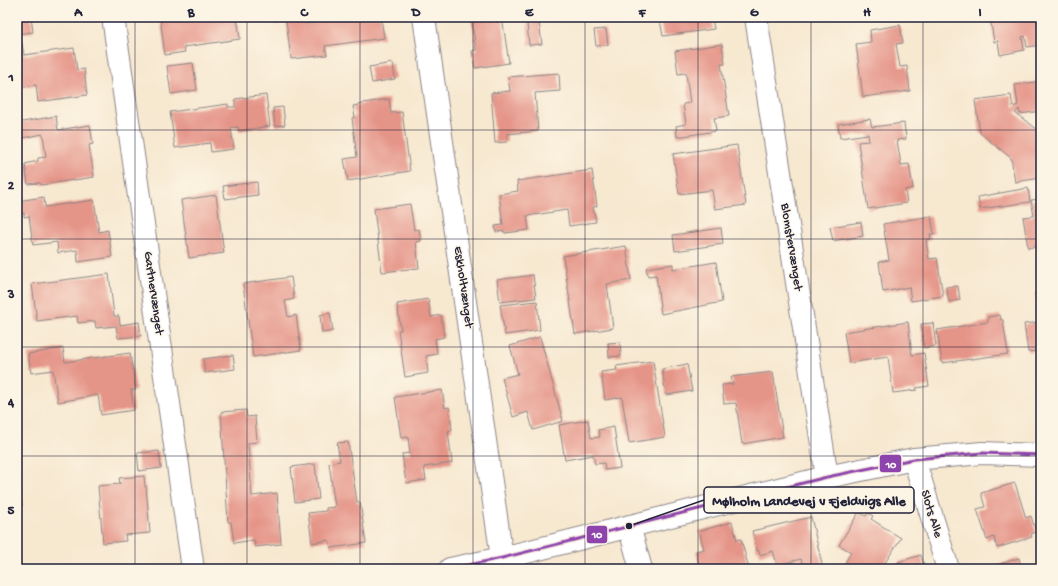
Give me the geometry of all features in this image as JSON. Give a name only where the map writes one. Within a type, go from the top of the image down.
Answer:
[{"type":"street","name":"Gartnervænget","points":[[114,17],[193,569]]},
{"type":"street","name":"Eskholtvænget","points":[[424,17],[502,558]]},
{"type":"street","name":"Blomstervænget","points":[[756,17],[827,477]]},
{"type":"street","points":[[450,569],[502,558],[827,477],[914,459],[982,453],[1041,455]]},
{"type":"street","name":"Slots Alle","points":[[914,459],[948,569]]},
{"type":"street","points":[[629,526],[641,569]]},
{"type":"building","points":[[17,17],[31,17],[33,32],[17,34]]},
{"type":"building","points":[[160,17],[237,17],[240,39],[184,47],[185,52],[165,55]]},
{"type":"building","points":[[274,17],[291,17],[291,18],[274,21]]},
{"type":"building","points":[[318,17],[381,17],[384,38],[325,46],[327,55],[291,59],[286,20],[305,18],[306,24],[319,22]]},
{"type":"building","points":[[471,17],[502,17],[509,63],[475,68],[472,51],[476,50]]},
{"type":"building","points":[[672,17],[712,17],[714,29],[663,36],[660,20]]},
{"type":"building","points":[[990,17],[1041,17],[1041,45],[1027,47],[1025,36],[1022,37],[1024,50],[1000,55],[998,41],[994,42]]},
{"type":"building","points":[[539,22],[542,44],[529,45],[527,23]]},
{"type":"building","points":[[900,25],[903,43],[896,44],[900,67],[907,66],[910,91],[863,97],[856,44],[871,42],[870,30]]},
{"type":"building","points":[[606,29],[608,45],[596,46],[594,30]]},
{"type":"building","points":[[22,43],[24,55],[74,48],[77,70],[84,69],[87,95],[38,102],[36,85],[17,88],[17,44]]},
{"type":"building","points":[[722,44],[725,64],[721,64],[729,116],[714,118],[716,131],[677,137],[676,126],[686,124],[683,104],[690,103],[686,73],[678,74],[675,51]]},
{"type":"building","points":[[193,63],[197,90],[171,94],[167,66]]},
{"type":"building","points":[[393,63],[395,79],[372,83],[369,67]]},
{"type":"building","points":[[559,73],[560,91],[535,93],[538,131],[507,134],[507,142],[495,143],[491,93],[510,91],[508,77]]},
{"type":"building","points":[[1041,81],[1041,111],[1020,114],[1019,109],[1015,113],[1041,132],[1041,178],[1015,182],[1011,158],[980,133],[975,100],[1011,95],[1013,107],[1018,105],[1015,85]]},
{"type":"building","points":[[266,95],[270,126],[239,131],[238,127],[231,128],[234,149],[211,152],[210,143],[175,148],[170,112],[228,104],[228,107],[235,107],[235,99]]},
{"type":"building","points":[[389,99],[391,113],[402,112],[410,171],[348,181],[344,159],[357,157],[352,118],[355,117],[353,106]]},
{"type":"building","points":[[283,107],[285,125],[275,126],[273,108]]},
{"type":"building","points":[[56,116],[58,130],[90,125],[93,144],[89,145],[94,177],[41,185],[40,183],[28,184],[25,164],[38,161],[38,158],[46,157],[43,134],[17,139],[17,123]]},
{"type":"building","points":[[870,119],[872,127],[904,123],[906,139],[897,140],[901,165],[909,164],[913,188],[905,190],[907,203],[868,209],[858,142],[869,141],[868,134],[840,138],[838,124]]},
{"type":"building","points":[[737,145],[746,205],[715,209],[712,190],[679,194],[673,154]]},
{"type":"building","points":[[592,170],[597,206],[593,207],[596,222],[569,226],[567,210],[527,216],[529,230],[505,233],[504,231],[496,232],[495,226],[503,225],[499,194],[518,191],[517,181]]},
{"type":"building","points":[[257,182],[258,195],[225,199],[223,186]]},
{"type":"building","points":[[1028,188],[1030,202],[980,209],[978,197]]},
{"type":"building","points":[[216,195],[224,253],[189,258],[181,200]]},
{"type":"building","points":[[44,197],[45,207],[94,200],[99,232],[108,230],[112,257],[78,262],[77,250],[58,253],[57,242],[33,245],[29,216],[24,217],[24,213],[17,214],[17,201]]},
{"type":"building","points":[[1041,199],[1040,264],[1037,246],[1028,248],[1023,217],[1034,216],[1031,200]]},
{"type":"building","points":[[410,204],[414,230],[419,229],[421,241],[416,242],[419,268],[382,272],[374,209]]},
{"type":"building","points":[[931,216],[934,234],[930,234],[931,239],[926,240],[929,259],[937,258],[943,296],[911,301],[909,287],[883,292],[879,262],[889,260],[883,224]]},
{"type":"building","points":[[861,222],[863,236],[833,241],[830,227]]},
{"type":"building","points":[[721,228],[723,244],[675,251],[673,235]]},
{"type":"building","points":[[626,246],[631,280],[607,284],[613,328],[575,334],[563,256]]},
{"type":"building","points":[[716,262],[722,302],[661,314],[656,275],[648,276],[646,268],[673,264],[673,269]]},
{"type":"building","points":[[109,274],[114,316],[119,316],[120,325],[139,322],[141,336],[118,338],[116,326],[96,328],[95,321],[78,323],[77,316],[37,321],[32,284]]},
{"type":"building","points":[[533,275],[536,298],[500,302],[497,280]]},
{"type":"building","points":[[291,277],[294,299],[285,301],[288,317],[296,315],[301,350],[253,357],[243,284]]},
{"type":"building","points":[[958,286],[960,300],[949,302],[946,287]]},
{"type":"building","points":[[1041,292],[1041,309],[1038,309],[1035,293]]},
{"type":"building","points":[[428,299],[431,317],[441,315],[444,337],[435,339],[437,354],[426,356],[428,373],[405,377],[398,330],[401,330],[397,304]]},
{"type":"building","points":[[537,301],[540,330],[505,335],[500,305]]},
{"type":"building","points":[[330,313],[333,331],[322,333],[320,315]]},
{"type":"building","points":[[1000,315],[1001,320],[1003,320],[1008,354],[942,363],[937,330],[988,322],[988,317]]},
{"type":"building","points":[[908,322],[912,355],[924,353],[929,386],[916,388],[917,390],[893,393],[888,357],[849,363],[844,332]]},
{"type":"building","points":[[1041,322],[1040,376],[1036,351],[1028,352],[1024,324]]},
{"type":"building","points":[[933,323],[936,346],[924,348],[921,324]]},
{"type":"building","points":[[540,337],[563,421],[533,430],[528,412],[513,417],[502,378],[518,374],[510,346]]},
{"type":"building","points":[[620,342],[621,356],[609,357],[608,343]]},
{"type":"building","points":[[63,348],[65,362],[130,353],[136,390],[131,390],[134,410],[101,415],[98,395],[58,402],[53,370],[31,373],[28,354]]},
{"type":"building","points":[[233,355],[235,369],[205,373],[203,359]]},
{"type":"building","points":[[653,361],[665,437],[629,443],[622,397],[605,400],[601,372],[617,370],[616,366]]},
{"type":"building","points":[[687,364],[692,391],[666,395],[662,369]]},
{"type":"building","points":[[773,372],[783,437],[742,444],[736,403],[724,404],[722,385],[733,384],[731,377]]},
{"type":"building","points":[[442,390],[445,408],[449,407],[452,430],[448,431],[452,463],[424,467],[426,480],[406,483],[402,454],[410,453],[408,437],[401,438],[395,397]]},
{"type":"building","points":[[246,410],[247,417],[255,416],[257,442],[248,443],[252,496],[277,493],[281,544],[255,547],[254,540],[234,543],[231,522],[228,522],[221,412]]},
{"type":"building","points":[[588,420],[591,438],[600,437],[598,430],[614,427],[620,468],[605,470],[604,463],[595,464],[593,455],[565,460],[559,425]]},
{"type":"building","points":[[348,442],[357,502],[360,502],[366,543],[331,548],[329,540],[312,543],[308,513],[326,511],[326,508],[335,507],[329,463],[340,461],[337,443]]},
{"type":"building","points":[[159,451],[161,468],[139,471],[137,453]]},
{"type":"building","points":[[315,464],[319,499],[295,502],[291,467]]},
{"type":"building","points":[[144,476],[150,533],[125,535],[126,541],[103,543],[98,486],[120,484],[119,478]]},
{"type":"building","points":[[1015,483],[1026,518],[1031,516],[1036,532],[1031,534],[1032,537],[997,548],[994,537],[987,540],[977,509],[985,507],[981,493]]},
{"type":"building","points":[[17,485],[20,485],[22,506],[17,506]]},
{"type":"building","points":[[859,512],[866,516],[868,513],[873,516],[871,519],[901,538],[881,569],[876,569],[870,566],[868,569],[854,569],[845,563],[851,552],[839,545]]},
{"type":"building","points":[[811,517],[822,564],[804,569],[801,559],[777,565],[773,551],[760,555],[759,550],[757,551],[752,531]]},
{"type":"building","points":[[732,522],[737,540],[741,539],[749,569],[700,569],[696,551],[704,549],[699,531]]},
{"type":"building","points":[[921,555],[925,569],[900,569],[898,562]]},
{"type":"building","points":[[1019,558],[1022,569],[985,569]]},
{"type":"transit line","name":"10","points":[[450,569],[502,558],[827,477],[914,459],[982,453],[1041,455]]},
{"type":"place","name":"Mølholm Landevej v Fjeldvigs Alle","points":[[629,526]]}]
